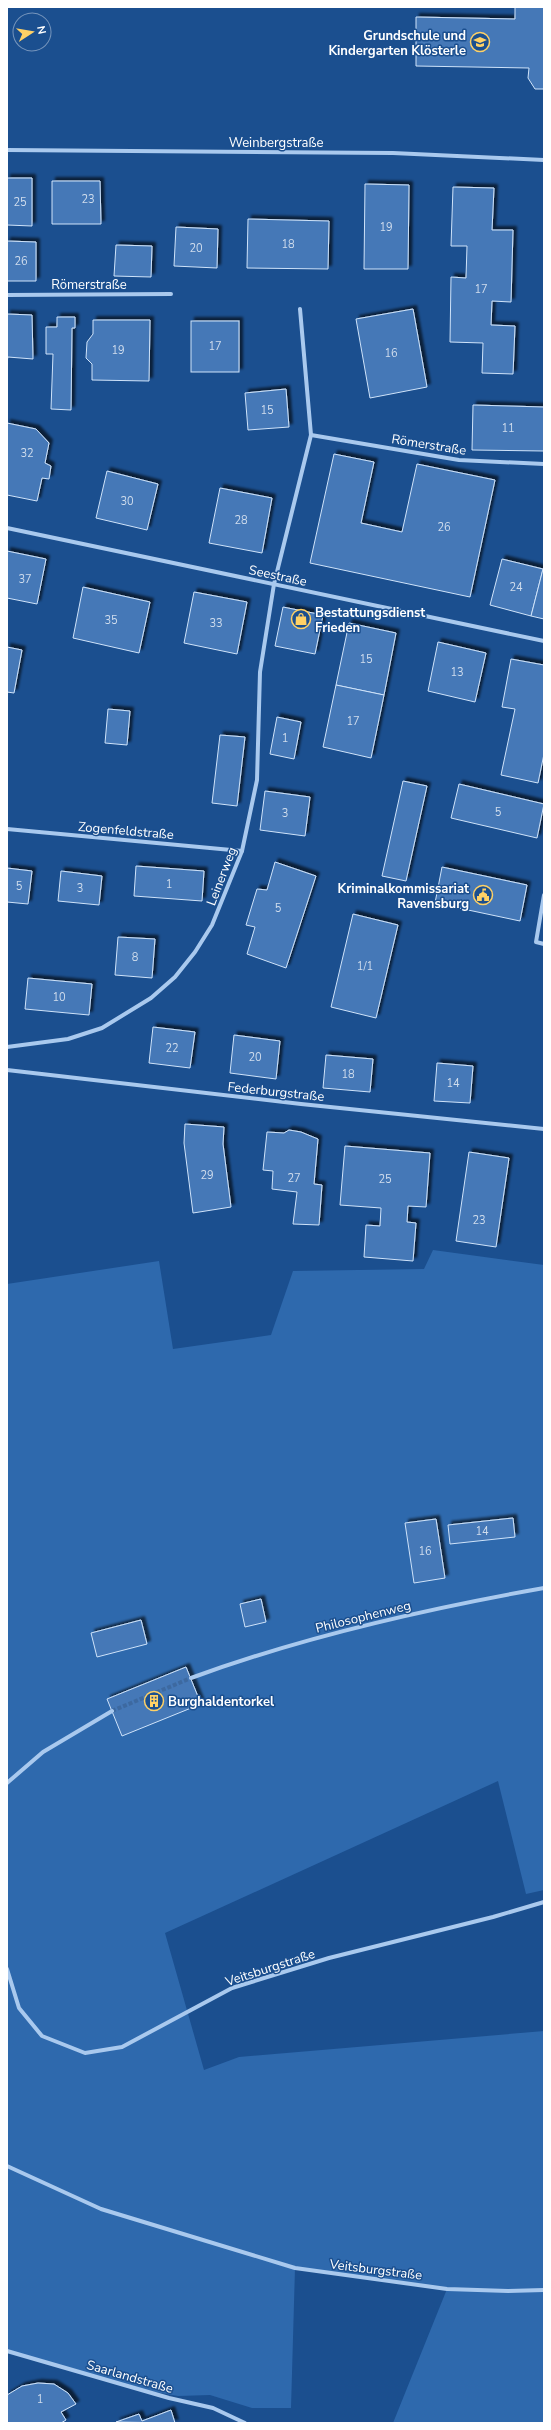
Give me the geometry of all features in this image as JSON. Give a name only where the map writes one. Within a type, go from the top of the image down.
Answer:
[{"type":"street","name":"Weinbergstraße","points":[[7,150],[393,153],[544,160]]},
{"type":"street","name":"Römerstraße","points":[[7,295],[171,294]]},
{"type":"street","points":[[274,584],[311,435],[300,309]]},
{"type":"street","name":"Römerstraße","points":[[311,435],[459,460],[544,464]]},
{"type":"street","name":"Seestraße","points":[[7,528],[544,641]]},
{"type":"street","name":"Leinerweg","points":[[7,1047],[68,1039],[102,1028],[151,998],[175,977],[195,952],[208,931],[242,851],[257,780],[260,672],[274,584]]},
{"type":"street","name":"Zogenfeldstraße","points":[[7,829],[242,851]]},
{"type":"street","points":[[544,895],[536,942],[544,944]]},
{"type":"street","name":"Federburgstraße","points":[[7,1070],[301,1104],[544,1129]]},
{"type":"street","name":"Philosophenweg","points":[[191,1678],[310,1639],[462,1603],[544,1588]]},
{"type":"street","points":[[7,1783],[43,1752],[112,1711]]},
{"type":"street","name":"Veitsburgstraße","points":[[7,1969],[19,2008],[42,2036],[85,2053],[122,2047],[232,1988],[329,1958],[493,1917],[544,1902]]},
{"type":"street","name":"Veitsburgstraße","points":[[7,2166],[101,2209],[295,2268],[356,2278],[447,2288],[508,2291],[544,2290]]},
{"type":"street","name":"Saarlandstraße","points":[[7,2351],[169,2398],[213,2408],[245,2423]]},
{"type":"shaded area","points":[[433,1250],[544,1265],[544,1890],[526,1894],[498,1781],[165,1933],[204,2070],[239,2057],[544,2031],[544,2423],[393,2423],[447,2289],[295,2268],[291,2408],[252,2408],[210,2395],[178,2396],[144,2390],[7,2351],[7,1284],[159,1261],[173,1349],[271,1335],[293,1271],[424,1269]]},
{"type":"building","name":"Grundschule und Kindergarten Klösterle","points":[[515,7],[544,7],[544,89],[535,89],[528,78],[529,68],[416,66],[416,17],[515,19]]},
{"type":"building","points":[[7,178],[32,178],[32,226],[7,225]]},
{"type":"building","points":[[52,181],[100,181],[101,224],[52,224]]},
{"type":"building","points":[[365,184],[409,185],[408,269],[364,269]]},
{"type":"building","points":[[453,187],[494,188],[492,230],[513,230],[511,302],[492,301],[491,325],[515,326],[513,374],[482,373],[483,343],[450,342],[451,277],[466,278],[467,246],[451,246]]},
{"type":"building","points":[[248,219],[329,221],[328,269],[247,268]]},
{"type":"building","points":[[176,227],[218,229],[217,268],[174,266]]},
{"type":"building","points":[[7,241],[36,242],[36,281],[7,281]]},
{"type":"building","points":[[116,245],[152,246],[151,277],[114,276]]},
{"type":"building","points":[[413,309],[427,387],[370,398],[356,319]]},
{"type":"building","points":[[7,314],[32,315],[33,359],[8,357],[7,361]]},
{"type":"building","points":[[57,317],[75,317],[75,328],[72,328],[71,410],[51,409],[53,354],[46,354],[46,327],[57,327]]},
{"type":"building","points":[[93,320],[150,320],[149,381],[92,380],[92,364],[86,358],[87,342],[93,334]]},
{"type":"building","points":[[191,321],[239,321],[239,372],[191,372]]},
{"type":"building","points":[[286,389],[289,427],[248,430],[245,393]]},
{"type":"building","points":[[473,405],[544,407],[544,451],[472,450]]},
{"type":"building","points":[[7,423],[36,429],[49,443],[45,463],[51,466],[49,479],[42,478],[37,501],[7,495]]},
{"type":"building","points":[[334,454],[374,462],[361,523],[402,532],[417,464],[495,480],[470,597],[310,563]]},
{"type":"building","points":[[107,471],[158,484],[147,530],[96,518]]},
{"type":"building","points":[[220,488],[272,498],[262,553],[209,543]]},
{"type":"building","points":[[7,551],[46,559],[37,604],[7,598]]},
{"type":"building","points":[[502,559],[543,569],[531,616],[490,605]]},
{"type":"building","points":[[544,569],[544,619],[531,616]]},
{"type":"building","points":[[83,587],[150,602],[139,653],[73,638]]},
{"type":"building","points":[[194,592],[247,602],[237,654],[184,643]]},
{"type":"building","points":[[283,607],[323,615],[315,654],[275,646]]},
{"type":"building","points":[[349,623],[396,633],[384,695],[336,685]]},
{"type":"building","points":[[438,642],[486,653],[475,702],[428,691]]},
{"type":"building","points":[[7,647],[22,650],[14,693],[7,692]]},
{"type":"building","points":[[511,659],[544,665],[544,754],[538,783],[501,775],[515,709],[502,707]]},
{"type":"building","points":[[336,685],[384,695],[371,758],[323,747]]},
{"type":"building","points":[[108,709],[130,711],[127,745],[105,743]]},
{"type":"building","points":[[277,717],[301,722],[294,759],[270,754]]},
{"type":"building","points":[[220,735],[245,737],[237,806],[212,803]]},
{"type":"building","points":[[403,781],[427,786],[406,881],[382,876]]},
{"type":"building","points":[[459,784],[544,804],[537,838],[451,818]]},
{"type":"building","points":[[265,791],[310,797],[305,836],[260,830]]},
{"type":"building","points":[[275,862],[316,876],[286,968],[247,954],[255,927],[246,925],[257,889],[267,890]]},
{"type":"building","points":[[136,866],[204,871],[202,901],[134,896]]},
{"type":"building","points":[[442,867],[527,885],[520,921],[435,903]]},
{"type":"building","points":[[7,868],[32,871],[28,904],[7,902]]},
{"type":"building","points":[[61,871],[102,876],[99,905],[58,901]]},
{"type":"building","points":[[353,914],[398,925],[376,1018],[331,1007]]},
{"type":"building","points":[[118,937],[155,939],[152,978],[115,975]]},
{"type":"building","points":[[28,978],[92,984],[89,1015],[25,1009]]},
{"type":"building","points":[[153,1027],[195,1032],[190,1068],[149,1063]]},
{"type":"building","points":[[234,1035],[280,1041],[276,1079],[230,1073]]},
{"type":"building","points":[[326,1055],[373,1059],[370,1092],[323,1088]]},
{"type":"building","points":[[437,1063],[473,1066],[470,1103],[434,1101]]},
{"type":"building","points":[[185,1124],[224,1127],[223,1144],[231,1207],[193,1213],[184,1143]]},
{"type":"building","points":[[289,1130],[301,1132],[318,1139],[314,1184],[322,1185],[319,1225],[293,1224],[297,1192],[272,1189],[273,1171],[263,1170],[267,1132],[284,1133]]},
{"type":"building","points":[[345,1146],[430,1153],[426,1207],[408,1206],[407,1222],[416,1223],[413,1261],[364,1257],[366,1225],[380,1226],[381,1208],[340,1205]]},
{"type":"building","points":[[469,1152],[509,1158],[496,1247],[456,1241]]},
{"type":"building","points":[[513,1518],[515,1537],[450,1544],[448,1525]]},
{"type":"building","points":[[436,1519],[445,1578],[414,1583],[405,1523]]},
{"type":"building","points":[[261,1599],[266,1622],[245,1627],[240,1604]]},
{"type":"building","points":[[141,1620],[147,1644],[97,1657],[91,1633]]},
{"type":"building","name":"Burghaldentorkel","points":[[186,1667],[201,1704],[122,1736],[107,1699]]},
{"type":"building","points":[[38,2383],[54,2384],[68,2393],[76,2404],[61,2412],[66,2420],[61,2423],[7,2423],[7,2395],[22,2386]]},
{"type":"building","points":[[171,2410],[175,2423],[116,2422],[139,2414],[142,2421]]},
{"type":"tunnel","points":[[112,1711],[191,1678]]},
{"type":"place","name":"Grundschule und Kindergarten Klösterle","points":[[480,42]]},
{"type":"place","name":"Bestattungsdienst Frieden","points":[[301,619]]},
{"type":"place","name":"Kriminalkommissariat Ravensburg","points":[[483,895]]},
{"type":"place","name":"Burghaldentorkel","points":[[154,1701]]}]
